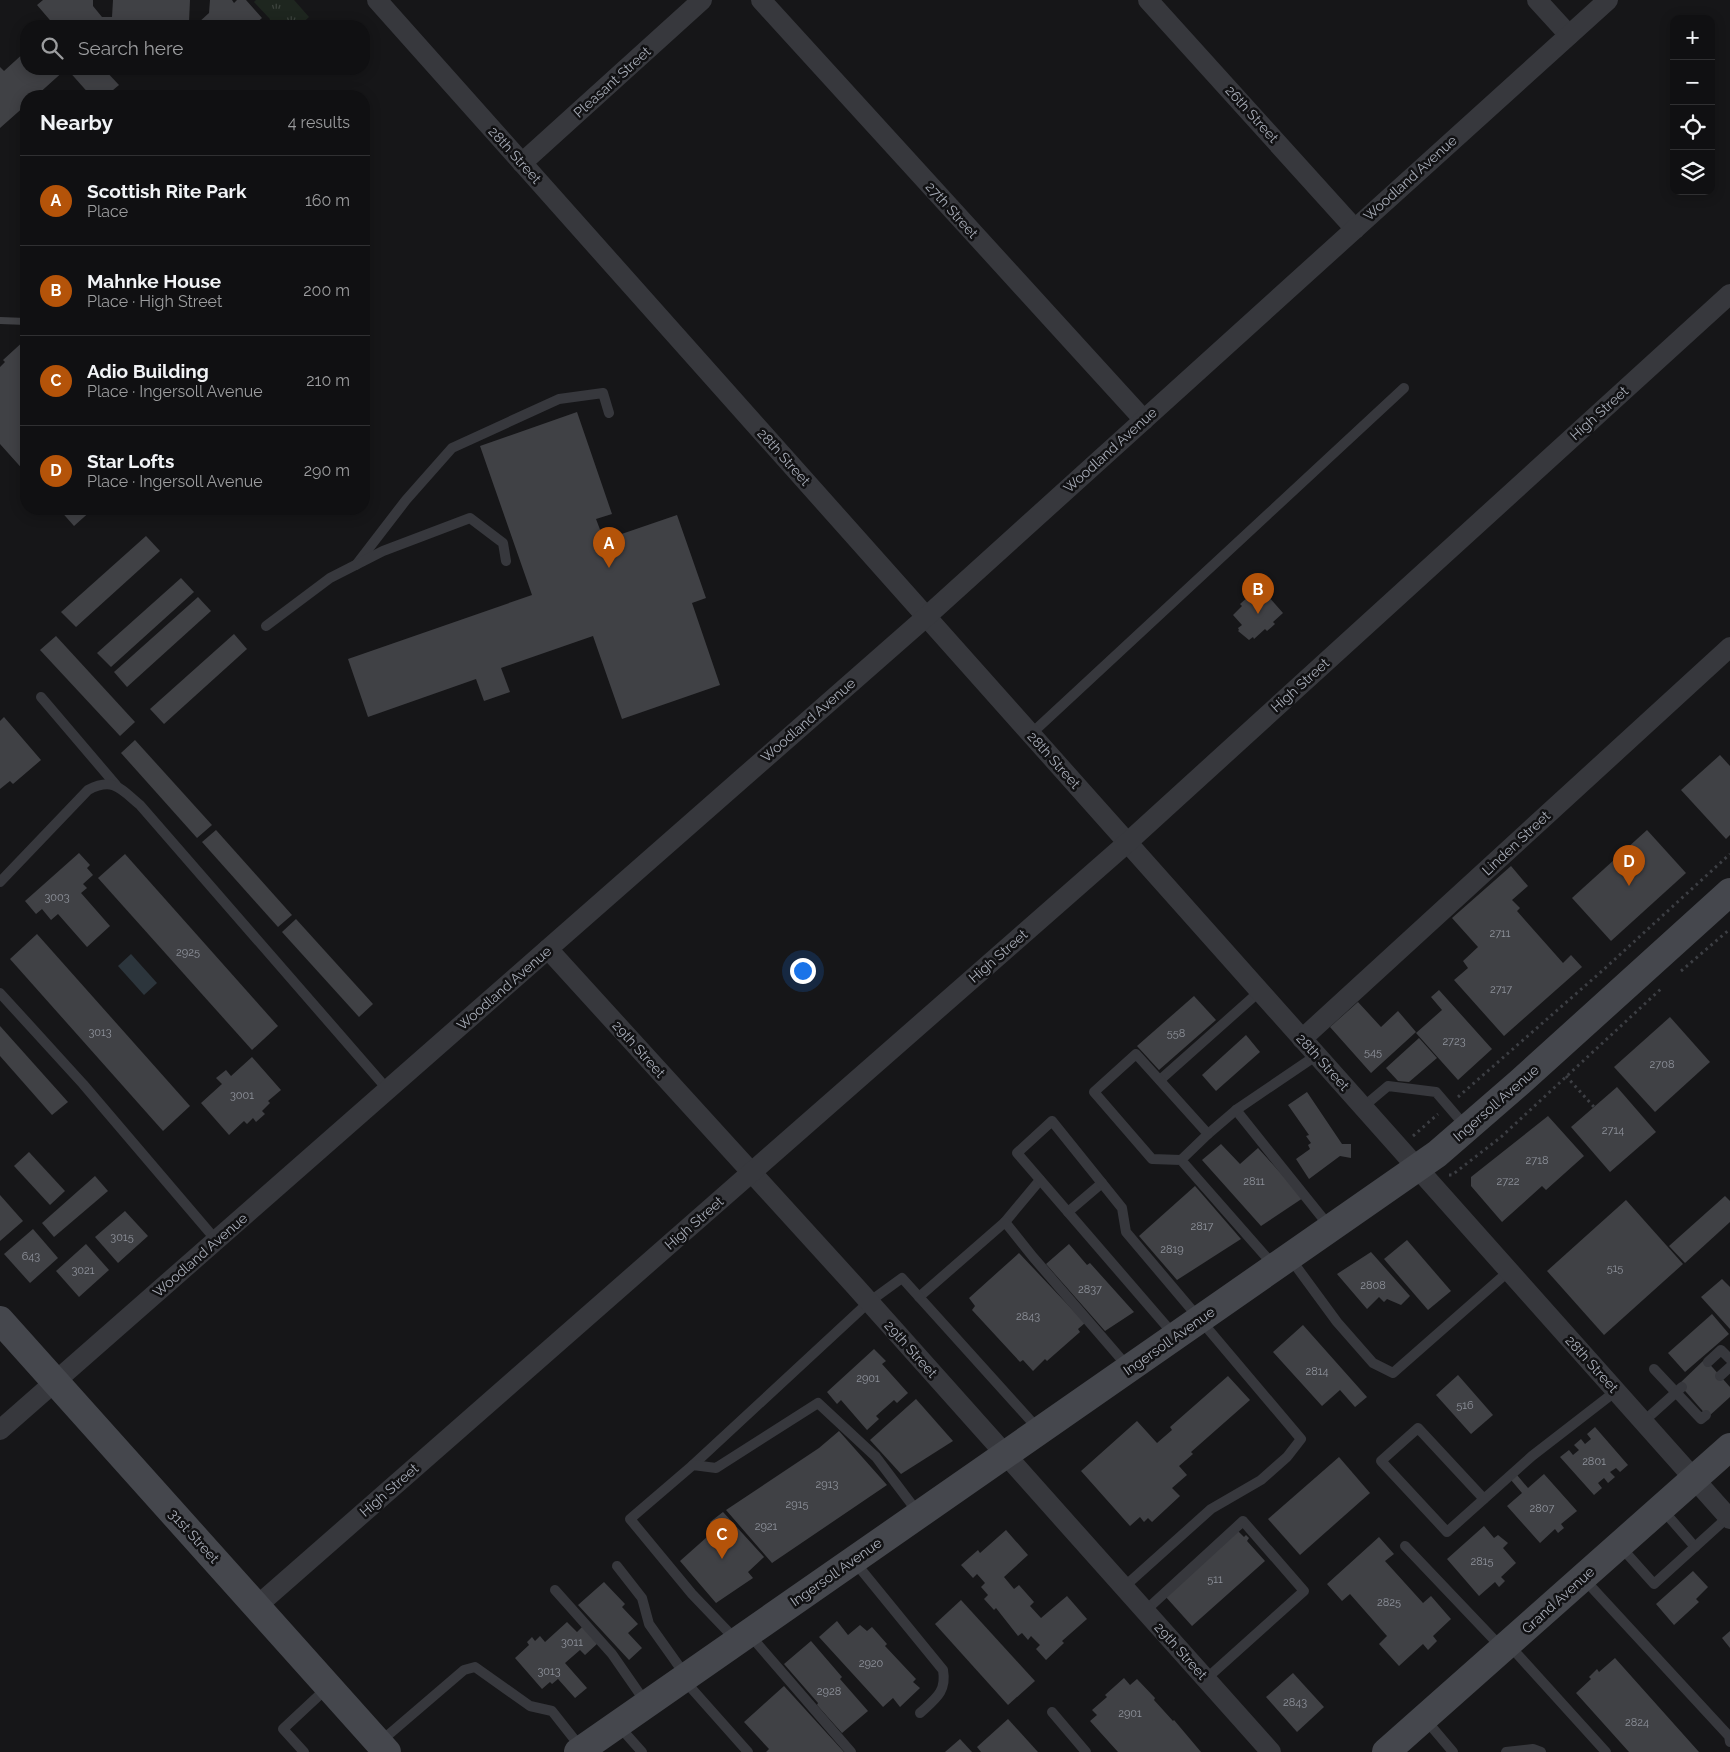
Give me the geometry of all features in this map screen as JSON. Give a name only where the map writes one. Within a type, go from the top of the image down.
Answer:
[{"type":"main road","name":"Ingersoll Avenue","points":[[580,1750],[1331,1229],[1418,1168],[1467,1128],[1558,1066],[1730,892]]},
{"type":"main road","name":"31st Street","points":[[0,1320],[383,1747]]},
{"type":"main road","name":"Grand Avenue","points":[[1386,1752],[1694,1479],[1728,1452]]},
{"type":"street","name":"28th Street","points":[[377,0],[1728,1516]]},
{"type":"street","name":"Pleasant Street","points":[[522,163],[702,0]]},
{"type":"street","name":"27th Street","points":[[761,0],[1144,420]]},
{"type":"street","name":"26th Street","points":[[1148,0],[1355,228]]},
{"type":"street","points":[[1537,0],[1569,35]]},
{"type":"street","name":"Woodland Avenue","points":[[0,1430],[926,617],[1608,0]]},
{"type":"street","name":"High Street","points":[[257,1606],[1127,843],[1730,294]]},
{"type":"street","name":"Linden Street","points":[[1302,1039],[1730,647]]},
{"type":"street","name":"29th Street","points":[[548,949],[869,1302],[1271,1752]]},
{"type":"lane","points":[[1031,734],[1404,388]]},
{"type":"lane","points":[[356,565],[406,500],[452,448],[560,399],[603,393],[609,413]]},
{"type":"lane","points":[[266,626],[330,578],[383,551],[470,518],[503,543],[506,560]]},
{"type":"lane","points":[[41,697],[116,785],[140,805],[388,1090]]},
{"type":"lane","points":[[0,882],[88,790],[100,784],[116,785]]},
{"type":"lane","points":[[1160,1080],[1260,991]]},
{"type":"lane","points":[[0,993],[84,1084],[216,1240]]},
{"type":"lane","points":[[1208,1134],[1136,1054],[1094,1092],[1152,1159],[1181,1160],[1282,1262],[1373,1363],[1394,1373],[1509,1270]]},
{"type":"lane","points":[[1181,1160],[1236,1110],[1317,1055]]},
{"type":"lane","points":[[1363,1107],[1388,1086],[1436,1092],[1467,1128]]},
{"type":"lane","points":[[1236,1110],[1331,1229]]},
{"type":"lane","points":[[1124,1587],[1211,1510],[1261,1480],[1287,1457],[1301,1440],[1126,1232],[1122,1208],[1052,1121],[1017,1153],[1176,1336]]},
{"type":"lane","points":[[919,1298],[1005,1222],[1040,1180]]},
{"type":"lane","points":[[1068,1212],[1102,1183]]},
{"type":"lane","points":[[1005,1222],[1129,1369]]},
{"type":"lane","points":[[851,1752],[743,1637],[692,1594],[630,1519],[693,1465],[869,1302],[902,1278],[1040,1431]]},
{"type":"lane","points":[[1708,1362],[1721,1350],[1730,1359]]},
{"type":"lane","points":[[1720,1376],[1730,1367]]},
{"type":"lane","points":[[1654,1369],[1679,1389],[1691,1402],[1701,1419],[1706,1415]]},
{"type":"lane","points":[[1643,1422],[1679,1389]]},
{"type":"lane","points":[[1484,1499],[1418,1428],[1381,1461],[1447,1532],[1484,1499],[1532,1456],[1616,1391]]},
{"type":"lane","points":[[693,1465],[716,1468],[818,1403],[876,1457],[920,1514]]},
{"type":"lane","points":[[1661,1509],[1695,1547]]},
{"type":"lane","points":[[1620,1545],[1654,1584],[1728,1516]]},
{"type":"lane","points":[[1145,1611],[1243,1521],[1304,1591],[1206,1679]]},
{"type":"lane","points":[[1405,1546],[1505,1646],[1606,1752]]},
{"type":"lane","points":[[854,1560],[943,1670],[945,1679],[940,1694],[920,1713]]},
{"type":"lane","points":[[616,1566],[642,1598],[649,1624],[685,1678],[748,1752]]},
{"type":"lane","points":[[1583,1578],[1729,1736],[1730,1742]]},
{"type":"lane","points":[[555,1590],[612,1654],[646,1704]]},
{"type":"lane","points":[[383,1747],[464,1670],[475,1667],[530,1706],[552,1711],[580,1750]]},
{"type":"lane","points":[[304,1752],[283,1729],[328,1686]]},
{"type":"lane","points":[[1052,1712],[1086,1752]]},
{"type":"lane","points":[[1424,1718],[1453,1752]]},
{"type":"lane","points":[[617,1725],[642,1752]]},
{"type":"lane","points":[[1506,1752],[1533,1749],[1541,1752]]},
{"type":"path","points":[[1425,1125],[1602,971],[1730,854]]},
{"type":"path","points":[[1678,973],[1730,929]]},
{"type":"path","points":[[1452,1175],[1501,1137],[1558,1066],[1664,986]]},
{"type":"path","points":[[1558,1066],[1594,1107]]},
{"type":"green space","points":[[256,0],[294,0],[309,17],[306,20],[270,20],[254,2]]},
{"type":"shaded area","points":[[131,954],[157,983],[144,995],[118,966]]},
{"type":"building","points":[[43,0],[93,0],[93,6],[102,17],[112,17],[113,0],[190,0],[189,20],[50,20],[37,5]]},
{"type":"building","points":[[210,0],[232,0],[234,3],[237,0],[246,0],[262,18],[260,20],[201,20],[209,13]]},
{"type":"building","points":[[20,56],[20,75],[59,75],[43,90],[20,90],[20,110],[0,128],[0,67],[4,71]]},
{"type":"building","points":[[72,75],[110,75],[119,85],[113,90],[86,90]]},
{"type":"building","points":[[0,317],[20,318],[20,325],[0,324]]},
{"type":"building","points":[[20,344],[20,466],[0,444],[0,367],[5,362],[3,360]]},
{"type":"building","points":[[577,412],[612,514],[596,519],[604,540],[677,515],[706,598],[692,603],[720,685],[622,719],[593,636],[501,668],[510,692],[484,701],[476,679],[368,717],[348,659],[532,595],[480,446]]},
{"type":"building","points":[[64,515],[86,515],[74,526]]},
{"type":"building","points":[[146,536],[160,551],[76,627],[61,612]]},
{"type":"building","points":[[181,578],[194,592],[111,667],[97,653]]},
{"type":"building","points":[[1257,589],[1259,592],[1262,589],[1283,613],[1267,631],[1265,629],[1254,639],[1253,637],[1249,640],[1238,631],[1238,628],[1242,625],[1233,615],[1242,606],[1240,604]]},
{"type":"building","points":[[198,597],[211,611],[127,687],[114,672]]},
{"type":"building","points":[[234,634],[247,649],[164,724],[150,709]]},
{"type":"building","points":[[56,636],[135,722],[120,736],[40,650]]},
{"type":"building","points":[[4,717],[41,760],[13,784],[10,781],[0,789],[0,721]]},
{"type":"building","points":[[135,740],[212,825],[197,838],[121,753]]},
{"type":"building","points":[[1720,755],[1730,766],[1730,835],[1726,839],[1681,790]]},
{"type":"building","points":[[216,830],[292,915],[278,927],[202,842]]},
{"type":"building","points":[[1647,830],[1686,873],[1611,941],[1572,898]]},
{"type":"building","points":[[79,853],[90,865],[87,868],[93,875],[83,884],[87,888],[81,893],[110,926],[87,947],[58,914],[51,920],[42,909],[36,914],[25,901]]},
{"type":"building","points":[[125,854],[278,1026],[252,1050],[98,878]]},
{"type":"building","points":[[1511,866],[1528,886],[1512,900],[1520,908],[1517,911],[1563,963],[1571,955],[1582,967],[1504,1036],[1454,980],[1468,968],[1463,961],[1478,947],[1452,918]]},
{"type":"building","points":[[296,919],[373,1004],[359,1017],[282,932]]},
{"type":"building","points":[[37,934],[190,1106],[163,1131],[10,959]]},
{"type":"building","points":[[1439,990],[1492,1049],[1458,1080],[1416,1033],[1442,1010],[1431,997]]},
{"type":"building","points":[[1194,996],[1216,1020],[1159,1070],[1137,1046]]},
{"type":"building","points":[[1358,1002],[1381,1027],[1398,1011],[1416,1032],[1371,1073],[1330,1027]]},
{"type":"building","points":[[1670,1017],[1710,1062],[1655,1112],[1614,1067]]},
{"type":"building","points":[[0,1026],[68,1102],[52,1115],[0,1056]]},
{"type":"building","points":[[1246,1035],[1260,1052],[1216,1091],[1202,1075]]},
{"type":"building","points":[[1419,1038],[1437,1058],[1409,1082],[1398,1081],[1386,1068]]},
{"type":"building","points":[[252,1057],[281,1090],[268,1101],[270,1103],[262,1111],[265,1114],[256,1122],[253,1118],[247,1124],[244,1121],[229,1135],[201,1103],[222,1084],[216,1078],[226,1070],[231,1076]]},
{"type":"building","points":[[1617,1087],[1656,1132],[1610,1172],[1571,1127]]},
{"type":"building","points":[[1307,1092],[1342,1144],[1351,1144],[1351,1158],[1340,1156],[1309,1179],[1296,1159],[1310,1149],[1308,1145],[1311,1143],[1306,1136],[1309,1135],[1288,1105]]},
{"type":"building","points":[[1548,1116],[1584,1156],[1546,1190],[1542,1186],[1502,1222],[1471,1186],[1471,1177]]},
{"type":"building","points":[[1221,1144],[1240,1164],[1258,1148],[1303,1198],[1261,1226],[1202,1160]]},
{"type":"building","points":[[29,1152],[65,1191],[50,1205],[14,1166]]},
{"type":"building","points":[[95,1176],[108,1191],[54,1237],[42,1223]]},
{"type":"building","points":[[1195,1186],[1241,1239],[1177,1280],[1139,1236]]},
{"type":"building","points":[[0,1195],[23,1221],[0,1241]]},
{"type":"building","points":[[1725,1196],[1730,1201],[1730,1222],[1685,1263],[1669,1246]]},
{"type":"building","points":[[1626,1200],[1683,1264],[1604,1335],[1547,1271]]},
{"type":"building","points":[[125,1211],[148,1236],[118,1263],[95,1237]]},
{"type":"building","points":[[33,1229],[58,1258],[30,1283],[4,1254]]},
{"type":"building","points":[[1407,1240],[1451,1291],[1428,1310],[1384,1259]]},
{"type":"building","points":[[86,1244],[109,1270],[79,1297],[56,1271]]},
{"type":"building","points":[[1069,1244],[1087,1265],[1090,1263],[1134,1312],[1105,1331],[1046,1264]]},
{"type":"building","points":[[1371,1252],[1410,1296],[1401,1305],[1387,1299],[1384,1302],[1379,1297],[1367,1309],[1337,1274]]},
{"type":"building","points":[[1019,1253],[1085,1323],[1078,1329],[1080,1332],[1047,1361],[1045,1359],[1033,1371],[1023,1360],[1020,1362],[972,1310],[975,1306],[969,1298]]},
{"type":"building","points":[[1722,1279],[1730,1287],[1730,1329],[1701,1297]]},
{"type":"building","points":[[1712,1314],[1729,1334],[1685,1372],[1668,1353]]},
{"type":"building","points":[[1303,1325],[1367,1397],[1355,1407],[1340,1390],[1322,1406],[1273,1352]]},
{"type":"building","points":[[874,1349],[886,1361],[882,1364],[908,1393],[897,1403],[894,1400],[876,1416],[879,1419],[867,1430],[841,1400],[837,1404],[827,1392]]},
{"type":"building","points":[[1705,1359],[1730,1387],[1730,1397],[1708,1417],[1679,1384]]},
{"type":"building","points":[[1458,1375],[1493,1415],[1471,1434],[1436,1395]]},
{"type":"building","points":[[1228,1376],[1250,1400],[1191,1452],[1193,1454],[1179,1466],[1187,1475],[1172,1488],[1180,1496],[1152,1522],[1148,1518],[1144,1522],[1140,1517],[1130,1526],[1081,1471],[1137,1421],[1157,1443],[1172,1430],[1170,1427]]},
{"type":"building","points":[[916,1399],[953,1441],[901,1474],[870,1440]]},
{"type":"building","points":[[1595,1427],[1628,1465],[1620,1472],[1616,1468],[1610,1472],[1615,1477],[1608,1483],[1604,1478],[1598,1483],[1602,1488],[1594,1495],[1560,1457],[1569,1450],[1573,1455],[1579,1450],[1574,1445],[1581,1439],[1585,1444],[1591,1439],[1587,1434]]},
{"type":"building","points":[[839,1431],[887,1485],[772,1563],[726,1510],[819,1448]]},
{"type":"building","points":[[1339,1457],[1370,1493],[1300,1555],[1268,1519]]},
{"type":"building","points":[[1544,1474],[1577,1511],[1561,1524],[1564,1528],[1558,1533],[1555,1529],[1540,1543],[1507,1506],[1522,1493],[1511,1480],[1517,1475],[1528,1488]]},
{"type":"building","points":[[723,1512],[764,1557],[748,1572],[753,1578],[716,1603],[680,1561],[716,1529],[710,1522]]},
{"type":"building","points":[[1484,1526],[1494,1538],[1498,1535],[1508,1543],[1503,1548],[1516,1563],[1501,1577],[1505,1581],[1499,1587],[1495,1582],[1479,1596],[1447,1559]]},
{"type":"building","points":[[1006,1530],[1028,1555],[1004,1577],[1014,1589],[1019,1585],[1034,1602],[1030,1606],[1041,1618],[1067,1596],[1087,1619],[1062,1641],[1064,1643],[1046,1660],[1036,1649],[1040,1645],[1031,1636],[1028,1640],[1022,1633],[1018,1636],[996,1608],[994,1610],[984,1599],[988,1595],[981,1587],[985,1583],[977,1574],[973,1578],[961,1565],[978,1550],[980,1553]]},
{"type":"building","points":[[1238,1531],[1244,1537],[1246,1535],[1249,1538],[1247,1541],[1265,1561],[1192,1626],[1165,1596]]},
{"type":"building","points":[[1379,1537],[1394,1554],[1385,1561],[1423,1603],[1431,1596],[1451,1619],[1433,1636],[1437,1641],[1428,1650],[1423,1644],[1399,1666],[1379,1644],[1387,1636],[1350,1594],[1342,1601],[1327,1584]]},
{"type":"building","points":[[1693,1571],[1708,1587],[1696,1599],[1699,1602],[1674,1625],[1656,1604]]},
{"type":"building","points":[[604,1582],[625,1604],[622,1607],[638,1624],[628,1633],[642,1648],[629,1660],[578,1605]]},
{"type":"building","points":[[961,1600],[1035,1681],[1008,1705],[935,1624]]},
{"type":"building","points":[[837,1621],[848,1635],[860,1625],[867,1631],[872,1627],[887,1644],[885,1646],[916,1679],[913,1682],[920,1688],[900,1707],[893,1698],[883,1707],[819,1637]]},
{"type":"building","points":[[567,1622],[577,1632],[583,1626],[598,1643],[585,1655],[580,1650],[565,1663],[587,1688],[575,1698],[558,1679],[552,1684],[550,1682],[542,1689],[515,1658],[529,1645],[527,1642],[532,1637],[535,1641],[540,1636],[545,1642]]},
{"type":"building","points":[[1730,1631],[1730,1648],[1722,1638]]},
{"type":"building","points":[[811,1641],[842,1677],[840,1679],[868,1711],[842,1733],[784,1664]]},
{"type":"building","points":[[1615,1658],[1699,1752],[1629,1752],[1576,1693],[1591,1679],[1589,1677],[1597,1669],[1599,1672]]},
{"type":"building","points":[[1293,1673],[1324,1707],[1297,1732],[1266,1697]]},
{"type":"building","points":[[1124,1678],[1130,1685],[1137,1679],[1201,1752],[1118,1752],[1090,1721],[1097,1715],[1092,1710]]},
{"type":"building","points":[[784,1686],[844,1752],[766,1752],[769,1749],[744,1722]]},
{"type":"building","points":[[1008,1719],[1038,1752],[981,1752],[977,1747]]},
{"type":"building","points":[[960,1739],[972,1752],[945,1752]]},
{"type":"place","name":"Scottish Rite Park","points":[[609,568]]},
{"type":"place","name":"Mahnke House","points":[[1258,614]]},
{"type":"place","name":"Star Lofts","points":[[1629,886]]},
{"type":"place","name":"Adio Building","points":[[722,1559]]}]
